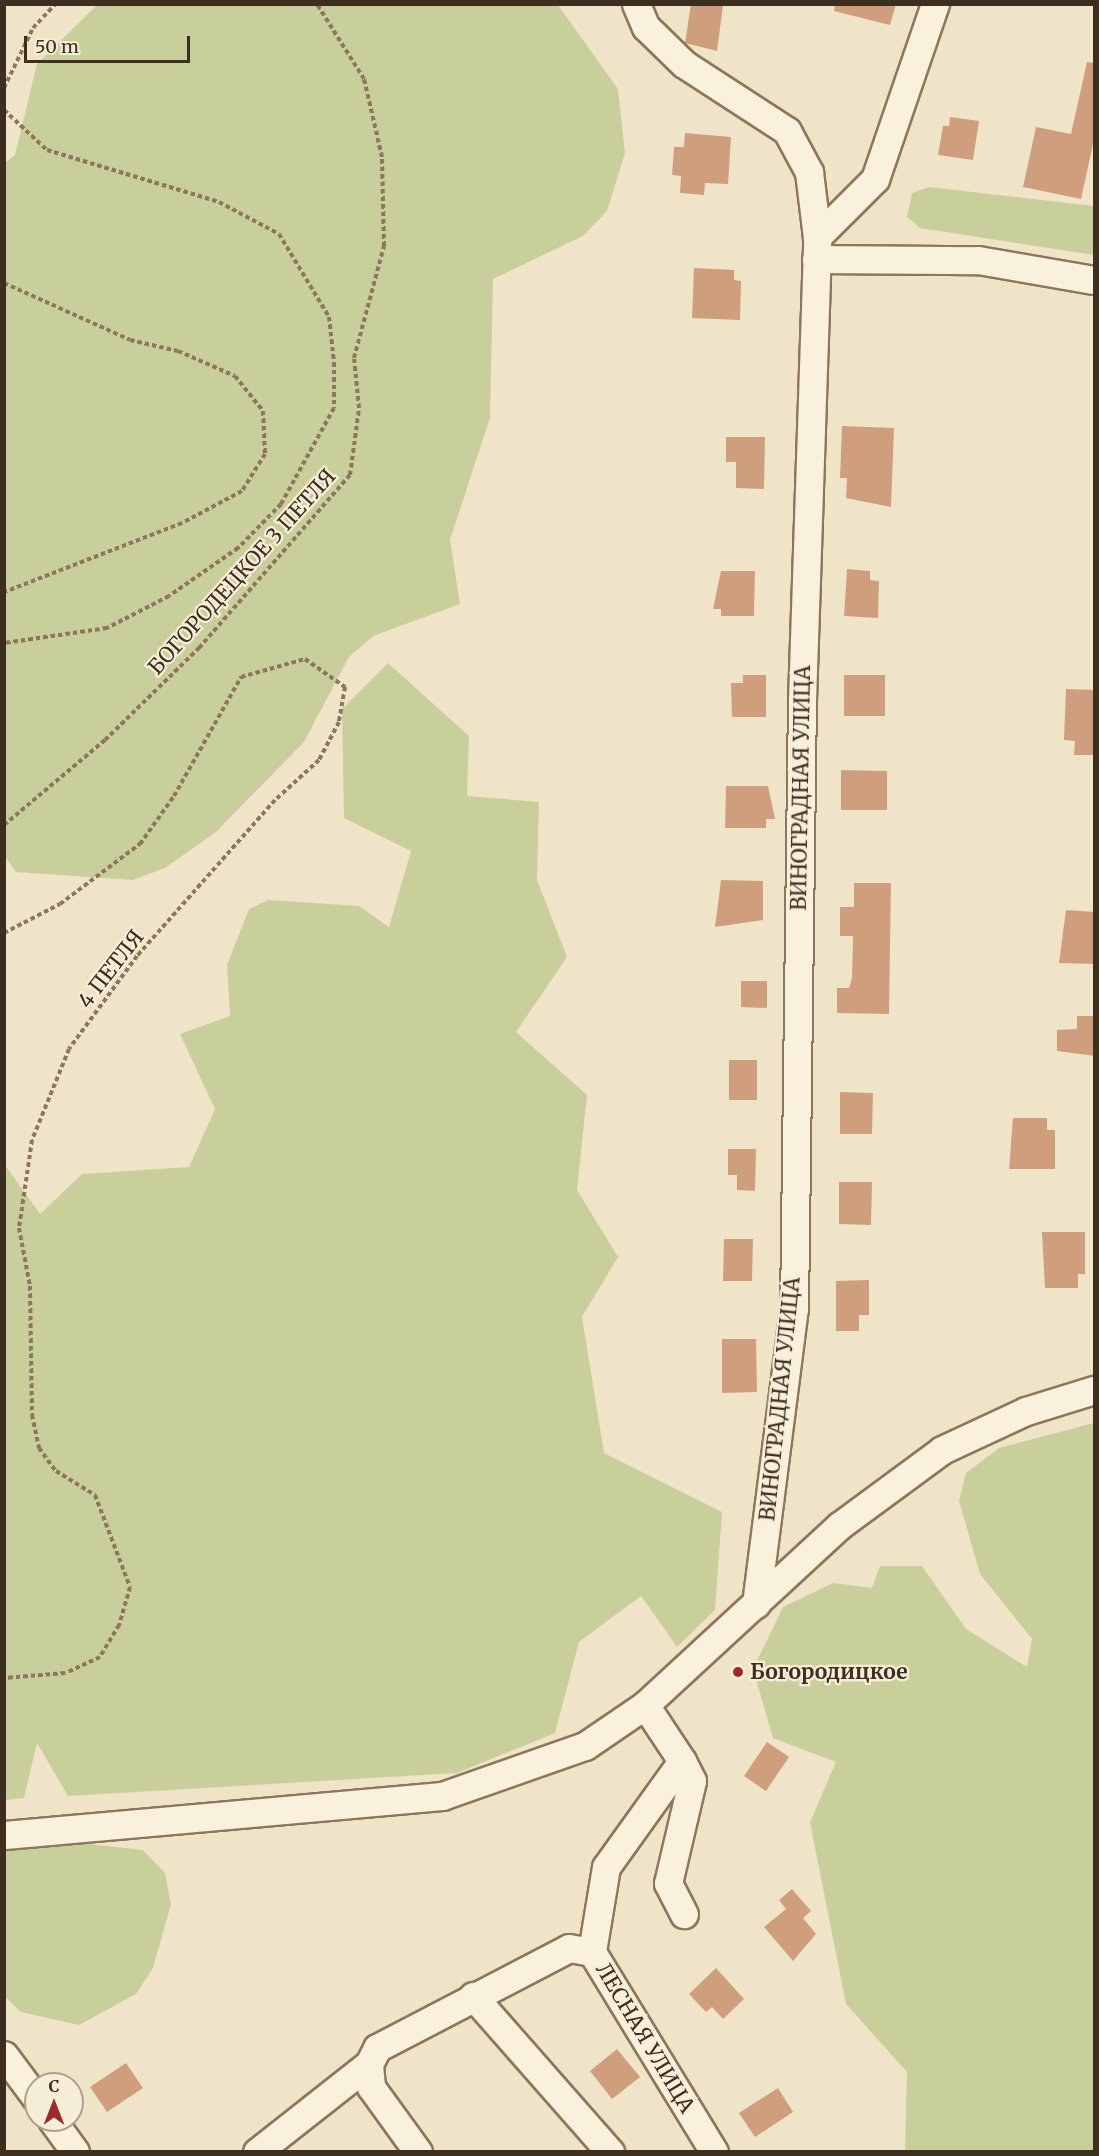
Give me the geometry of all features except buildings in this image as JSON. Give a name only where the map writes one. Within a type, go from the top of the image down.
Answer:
[{"type":"street","name":"ВИНОГРАДНАЯ УЛИЦА","points":[[636,4],[646,27],[684,64],[787,131],[809,172],[817,248],[802,700],[794,1309],[756,1604]]},
{"type":"street","points":[[817,248],[875,179],[935,4]]},
{"type":"street","points":[[817,248],[978,261],[1095,280]]},
{"type":"street","points":[[4,1835],[442,1796],[585,1746],[645,1705],[839,1526],[942,1450],[1026,1411],[1095,1390]]},
{"type":"street","points":[[645,1705],[682,1761],[692,1781],[668,1883],[684,1914]]},
{"type":"street","name":"ЛЕСНАЯ УЛИЦА","points":[[682,1761],[606,1867],[592,1952],[714,2151]]},
{"type":"street","points":[[257,2151],[370,2076],[377,2048],[569,1948],[592,1952]]},
{"type":"street","points":[[473,1996],[610,2151]]},
{"type":"street","points":[[4,2055],[24,2082]]},
{"type":"street","points":[[370,2076],[418,2151]]},
{"type":"street","points":[[61,2132],[75,2151]]},
{"type":"path","points":[[4,88],[33,28],[55,4]]},
{"type":"path","name":"БОГОРОДЕЦКОЕ 3 ПЕТЛЯ","points":[[4,825],[105,740],[199,648],[350,475],[359,408],[354,358],[384,246],[382,157],[364,79],[317,4]]},
{"type":"path","name":"БОГОРОДЕЦКОЕ 3 ПЕТЛЯ","points":[[4,110],[47,150],[219,202],[279,234],[329,317],[334,408],[281,504],[237,548],[169,596],[107,628],[4,644]]},
{"type":"path","points":[[4,282],[130,340],[178,351],[235,376],[263,411],[265,454],[242,491],[182,523],[4,592]]},
{"type":"path","name":"4 ПЕТЛЯ","points":[[4,933],[60,904],[140,844],[174,796],[241,676],[305,659],[345,687],[339,722],[319,760],[275,800],[137,956],[69,1049],[32,1140],[20,1227],[30,1286],[34,1426],[39,1448],[56,1471],[95,1495],[130,1587],[120,1625],[100,1656],[65,1673],[4,1678]]},
{"type":"green space","points":[[98,4],[558,5],[618,89],[625,153],[607,211],[583,236],[493,279],[490,418],[450,540],[460,604],[373,636],[349,657],[304,742],[216,832],[165,868],[133,880],[16,872],[4,855],[5,163],[15,155],[37,64]]},
{"type":"green space","points":[[929,187],[1094,206],[1094,255],[920,228],[907,217],[912,193]]},
{"type":"green space","points":[[388,663],[469,736],[467,796],[539,802],[537,880],[567,957],[516,1032],[587,1095],[577,1190],[618,1257],[582,1317],[604,1453],[722,1512],[715,1610],[677,1647],[641,1596],[579,1642],[555,1733],[457,1773],[68,1796],[37,1743],[24,1798],[5,1800],[5,1165],[40,1214],[82,1174],[189,1167],[215,1109],[180,1034],[230,1016],[227,965],[249,909],[268,900],[359,906],[389,927],[411,851],[344,818],[342,709]]},
{"type":"green space","points":[[1094,1423],[1094,2151],[905,2151],[907,2072],[846,2004],[810,1822],[836,1762],[773,1738],[753,1669],[783,1607],[833,1583],[872,1588],[880,1566],[922,1566],[966,1629],[1027,1667],[1032,1639],[980,1574],[959,1501],[966,1473],[999,1448]]},
{"type":"green space","points":[[78,1843],[143,1850],[165,1873],[171,1904],[153,1968],[136,1994],[79,2025],[21,2012],[4,1996],[5,1849]]},
{"type":"place","name":"Богородицкое","points":[[738,1672]]}]
